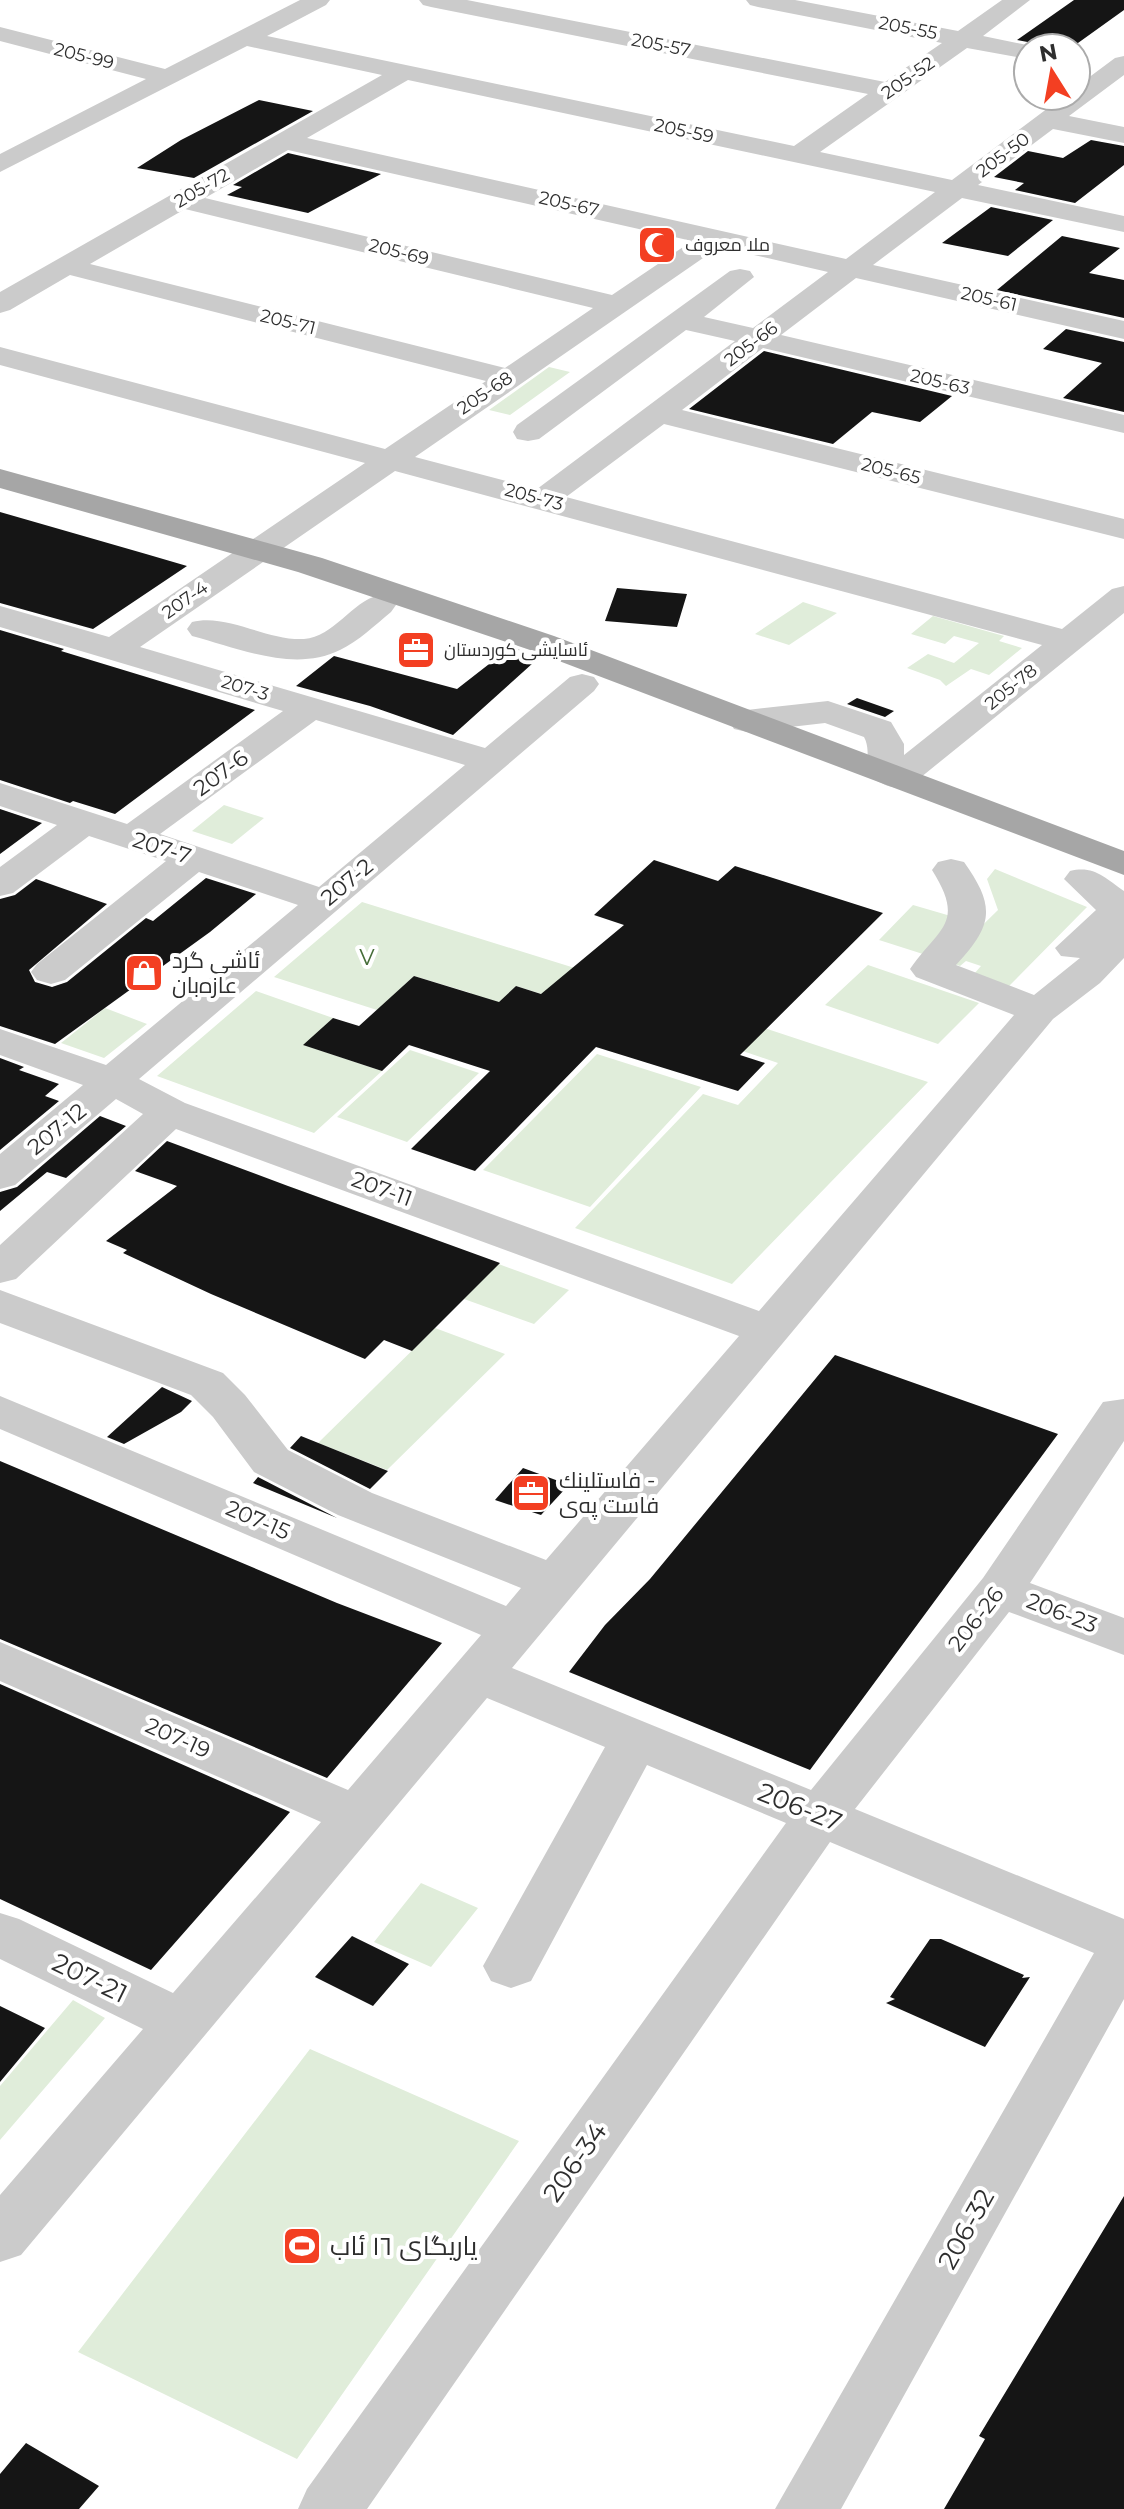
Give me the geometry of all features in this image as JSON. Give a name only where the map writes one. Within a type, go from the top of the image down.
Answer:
[{"type":"main road","points":[[0,478],[310,565],[542,643],[747,721]]},
{"type":"main road","points":[[255,550],[379,605],[582,684],[1108,863]]},
{"type":"main road","points":[[892,776],[1108,863],[1124,895]]},
{"type":"street","points":[[0,164],[318,0]]},
{"type":"street","name":"205-57","points":[[431,0],[890,91]]},
{"type":"street","name":"205-55","points":[[758,0],[1012,48]]},
{"type":"street","name":"205-52","points":[[799,155],[1018,0]]},
{"type":"street","name":"205-59","points":[[244,38],[1124,224]]},
{"type":"street","name":"205-99","points":[[7,41],[167,77]]},
{"type":"street","points":[[1092,64],[1121,68]]},
{"type":"street","name":"205-50","points":[[958,189],[1121,68]]},
{"type":"street","name":"205-72","points":[[0,304],[404,72]]},
{"type":"street","points":[[1049,120],[1124,135]]},
{"type":"street","name":"205-67","points":[[284,141],[854,267]]},
{"type":"street","name":"205-66","points":[[544,499],[958,189]]},
{"type":"street","name":"205-69","points":[[181,200],[616,305]]},
{"type":"street","name":"205-68","points":[[255,550],[716,237]]},
{"type":"street","name":"205-71","points":[[66,266],[509,378]]},
{"type":"street","name":"205-61","points":[[854,267],[1124,330]]},
{"type":"street","points":[[528,432],[740,277]]},
{"type":"street","name":"205-63","points":[[681,320],[1124,424]]},
{"type":"street","name":"205-73","points":[[0,356],[1068,641]]},
{"type":"street","name":"205-65","points":[[658,413],[1124,529]]},
{"type":"street","name":"207-4","points":[[114,649],[255,550]]},
{"type":"street","name":"205-78","points":[[892,776],[1124,596]]},
{"type":"street","points":[[204,629],[292,649],[310,649],[331,642],[379,605]]},
{"type":"street","name":"207-3","points":[[0,616],[491,761]]},
{"type":"street","name":"207-2","points":[[114,1082],[582,684]]},
{"type":"street","name":"207-6","points":[[131,838],[310,708]]},
{"type":"street","points":[[747,721],[828,712],[878,730],[886,744],[892,776]]},
{"type":"street","name":"207-7","points":[[0,794],[324,901]]},
{"type":"street","points":[[0,885],[84,822]]},
{"type":"street","points":[[51,972],[193,858]]},
{"type":"street","points":[[1039,1011],[1041,995],[1058,966],[1116,912],[1111,900],[1108,863]]},
{"type":"street","points":[[951,870],[966,891],[970,917],[957,941],[930,969],[1039,1011]]},
{"type":"street","points":[[0,2237],[1039,1011],[1086,975],[1124,936]]},
{"type":"street","name":"207-11","points":[[0,1041],[114,1082],[170,1112],[767,1330]]},
{"type":"street","name":"207-12","points":[[0,1176],[114,1082]]},
{"type":"street","points":[[0,1269],[170,1112]]},
{"type":"street","points":[[0,1304],[7,1310],[207,1384],[229,1406],[271,1461],[355,1504],[554,1582]]},
{"type":"street","name":"207-15","points":[[0,1411],[515,1630]]},
{"type":"street","name":"206-26","points":[[820,1816],[1000,1590],[1122,1414]]},
{"type":"street","name":"206-23","points":[[1000,1590],[1124,1637]]},
{"type":"street","name":"207-19","points":[[0,1660],[356,1815]]},
{"type":"street","name":"206-27","points":[[476,1673],[1124,1942]]},
{"type":"street","points":[[511,1966],[635,1739]]},
{"type":"street","name":"206-34","points":[[330,2509],[820,1816]]},
{"type":"street","name":"207-21","points":[[0,1934],[181,2022]]},
{"type":"street","name":"206-32","points":[[807,2509],[1124,1949]]},
{"type":"green space","points":[[549,367],[570,372],[510,415],[489,410]]},
{"type":"green space","points":[[803,602],[837,613],[789,645],[755,634]]},
{"type":"green space","points":[[933,616],[1004,636],[999,641],[1022,648],[989,675],[971,669],[946,686],[940,680],[907,668],[928,654],[954,663],[979,643],[954,636],[945,644],[911,634]]},
{"type":"green space","points":[[224,805],[264,818],[232,844],[192,831]]},
{"type":"green space","points":[[995,869],[1087,907],[1009,986],[974,974],[981,966],[966,961],[960,966],[946,961],[998,910],[987,879]]},
{"type":"green space","name":"V","points":[[362,902],[684,1002],[623,1019],[516,986],[457,1043],[471,993],[414,976],[377,1010],[274,977]]},
{"type":"green space","points":[[913,905],[961,919],[926,955],[879,940]]},
{"type":"green space","points":[[868,965],[979,1003],[938,1044],[825,1005]]},
{"type":"green space","points":[[256,991],[333,1018],[304,1045],[382,1071],[314,1133],[157,1076]]},
{"type":"green space","points":[[105,1008],[147,1024],[104,1058],[61,1043]]},
{"type":"green space","points":[[743,1021],[928,1082],[732,1284],[575,1228],[703,1094],[738,1105],[778,1063],[722,1044]]},
{"type":"green space","points":[[410,1050],[479,1073],[407,1142],[337,1117]]},
{"type":"green space","points":[[597,1054],[701,1087],[590,1207],[483,1170]]},
{"type":"green space","points":[[288,1186],[569,1290],[534,1324],[464,1299],[485,1277]]},
{"type":"green space","points":[[435,1328],[505,1354],[387,1470],[318,1443]]},
{"type":"green space","points":[[421,1883],[478,1908],[431,1967],[374,1942]]},
{"type":"green space","points":[[73,2000],[105,2018],[0,2140],[0,2086]]},
{"type":"green space","name":"یاریگای ١٦ ئاب","points":[[310,2049],[519,2141],[297,2459],[78,2352]]},
{"type":"building","points":[[1074,0],[1124,0],[1124,10],[1092,33],[1028,32]]},
{"type":"building","points":[[259,100],[313,111],[194,178],[137,168],[181,140]]},
{"type":"building","points":[[1091,140],[1124,146],[1124,165],[1075,203],[1015,190],[1024,183],[994,177],[1028,151],[1063,158]]},
{"type":"building","points":[[288,153],[381,174],[308,213],[227,195],[242,187],[233,185]]},
{"type":"building","points":[[991,207],[1053,220],[1008,256],[942,243]]},
{"type":"building","points":[[1062,236],[1120,248],[1089,273],[1124,280],[1124,318],[997,290]]},
{"type":"building","points":[[1066,329],[1124,342],[1124,412],[1063,398],[1102,363],[1043,349]]},
{"type":"building","points":[[764,351],[952,396],[920,422],[872,412],[833,444],[689,409]]},
{"type":"building","points":[[0,512],[187,566],[93,629],[0,603]]},
{"type":"building","points":[[617,588],[687,594],[677,627],[605,621]]},
{"type":"building","points":[[0,630],[255,710],[115,814],[73,801],[70,803],[0,780]]},
{"type":"building","points":[[511,647],[523,651],[533,663],[453,735],[370,706],[296,686],[334,656],[457,689]]},
{"type":"building","points":[[857,698],[894,711],[885,717],[847,704]]},
{"type":"building","points":[[0,809],[42,823],[0,854]]},
{"type":"building","points":[[654,860],[718,881],[735,866],[883,913],[740,1055],[765,1063],[738,1091],[596,1047],[475,1171],[411,1149],[490,1071],[409,1045],[382,1071],[303,1045],[333,1018],[359,1026],[414,976],[499,1002],[516,986],[541,994],[624,925],[594,915]]},
{"type":"building","points":[[206,878],[256,894],[210,932],[55,1044],[0,1026],[0,899],[15,895],[36,879],[107,904],[29,970],[35,982],[52,987],[67,982],[146,918],[153,921]]},
{"type":"building","points":[[0,1058],[24,1067],[19,1070],[59,1084],[45,1096],[59,1101],[0,1150]]},
{"type":"building","points":[[100,1116],[126,1126],[66,1178],[47,1172],[0,1211],[0,1192],[17,1187]]},
{"type":"building","points":[[167,1141],[500,1263],[412,1351],[384,1340],[365,1359],[211,1294],[123,1253],[127,1250],[106,1241],[177,1186],[135,1171]]},
{"type":"building","points":[[835,1355],[1058,1434],[810,1770],[569,1672],[605,1625],[650,1579]]},
{"type":"building","points":[[162,1387],[192,1401],[181,1412],[124,1444],[107,1437]]},
{"type":"building","points":[[301,1436],[388,1471],[370,1489],[290,1448]]},
{"type":"building","points":[[0,1461],[337,1603],[442,1643],[327,1778],[0,1639]]},
{"type":"building","name":"فاستلینك - فاست په‌ی","points":[[523,1468],[564,1483],[561,1487],[565,1489],[541,1515],[495,1500]]},
{"type":"building","points":[[258,1477],[337,1518],[253,1483]]},
{"type":"building","points":[[0,1684],[290,1812],[151,1970],[0,1899]]},
{"type":"building","points":[[352,1936],[409,1964],[373,2006],[315,1977]]},
{"type":"building","points":[[930,1939],[941,1939],[1024,1975],[1022,1978],[1030,1977],[985,2047],[886,2003],[895,1999],[890,1997]]},
{"type":"building","points":[[0,2006],[45,2028],[0,2082]]},
{"type":"building","points":[[1124,2196],[1124,2509],[944,2509],[985,2439],[979,2436]]},
{"type":"building","points":[[26,2443],[99,2486],[79,2509],[0,2509],[0,2474]]},
{"type":"place","name":"ملا معروف","points":[[657,245]]},
{"type":"place","name":"ئاسایشی كوردستان","points":[[416,650]]},
{"type":"place","name":"ئاشی گرد عازه‌بان","points":[[144,973]]},
{"type":"place","name":"فاستلینك - فاست په‌ی","points":[[531,1493]]},
{"type":"place","name":"یاریگای ١٦ ئاب","points":[[302,2246]]}]
